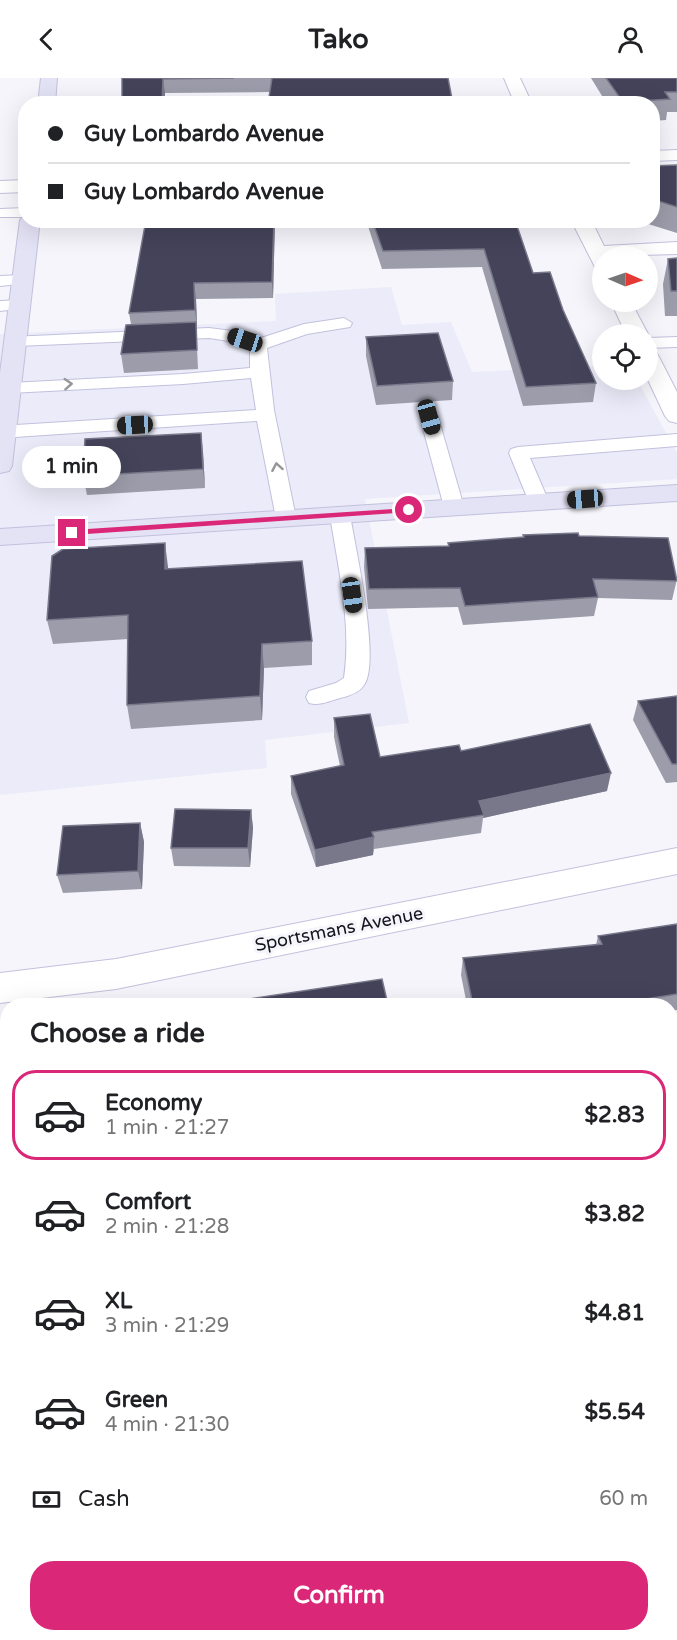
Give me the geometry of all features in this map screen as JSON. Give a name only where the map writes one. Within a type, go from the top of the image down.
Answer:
[{"type":"street","points":[[47,96],[49,78]]},
{"type":"street","points":[[512,78],[520,96]]},
{"type":"street","points":[[660,156],[677,155]]},
{"type":"street","points":[[0,187],[18,186]]},
{"type":"street","points":[[0,466],[6,391],[16,341],[10,306],[23,280],[29,228]]},
{"type":"street","points":[[585,228],[594,246]]},
{"type":"street","points":[[658,251],[677,248]]},
{"type":"street","points":[[658,377],[677,416]]},
{"type":"street","points":[[0,537],[677,493]]},
{"type":"street","name":"Sportsmans Avenue","points":[[0,988],[116,974],[677,861]]},
{"type":"lane","points":[[0,213],[18,212]]},
{"type":"lane","points":[[0,281],[23,280]]},
{"type":"lane","points":[[16,341],[208,333],[232,336],[258,345],[304,329],[344,323]]},
{"type":"lane","points":[[658,343],[677,342]]},
{"type":"lane","points":[[258,345],[267,416],[286,518]]},
{"type":"lane","points":[[6,391],[260,372]]},
{"type":"lane","points":[[2,432],[267,416]]},
{"type":"lane","points":[[429,417],[454,507]]},
{"type":"lane","points":[[539,502],[518,453],[677,440]]},
{"type":"lane","points":[[317,698],[344,689],[355,682],[358,669],[357,635],[340,515]]},
{"type":"shaded area","points":[[391,287],[402,325],[451,322],[472,372],[592,367],[592,390],[642,390],[677,453],[677,479],[365,499],[409,723],[265,740],[267,768],[0,795],[0,334],[276,321],[275,294]]},
{"type":"building","points":[[122,78],[234,78],[163,79],[162,96],[122,96]]},
{"type":"building","points":[[272,78],[448,78],[451,96],[269,96]]},
{"type":"building","points":[[606,78],[677,78],[677,92],[665,92],[670,99],[660,100],[660,96],[619,96]]},
{"type":"building","points":[[677,165],[677,207],[660,202],[660,166]]},
{"type":"building","points":[[145,228],[274,228],[272,282],[194,283],[195,310],[129,313]]},
{"type":"building","points":[[375,228],[518,228],[533,273],[550,272],[563,310],[592,374],[592,383],[526,387],[484,249],[383,251]]},
{"type":"building","points":[[677,258],[677,291],[671,291],[668,259]]},
{"type":"building","points":[[196,322],[197,350],[121,354],[126,325]]},
{"type":"building","points":[[438,333],[453,381],[377,386],[366,337]]},
{"type":"building","points":[[201,433],[203,469],[83,476],[85,439]]},
{"type":"building","points":[[578,533],[579,536],[668,538],[677,581],[593,579],[598,597],[465,606],[460,588],[369,589],[365,548],[449,546],[448,543],[524,537],[523,535]]},
{"type":"building","points":[[165,543],[165,569],[302,561],[312,641],[262,644],[260,696],[127,705],[128,615],[47,620],[52,556],[63,549]]},
{"type":"building","points":[[677,696],[677,764],[672,764],[638,701]]},
{"type":"building","points":[[370,714],[380,757],[459,745],[461,751],[590,724],[611,773],[479,801],[484,815],[372,832],[374,837],[315,850],[291,776],[344,765],[334,718]]},
{"type":"building","points":[[175,809],[251,810],[248,848],[171,848]]},
{"type":"building","points":[[140,823],[138,871],[57,875],[63,826]]},
{"type":"building","points":[[677,924],[677,994],[653,998],[472,998],[463,958],[602,944],[598,936]]},
{"type":"building","points":[[382,979],[386,998],[256,998]]},
{"type":"route","points":[[72,533],[409,510]]}]
